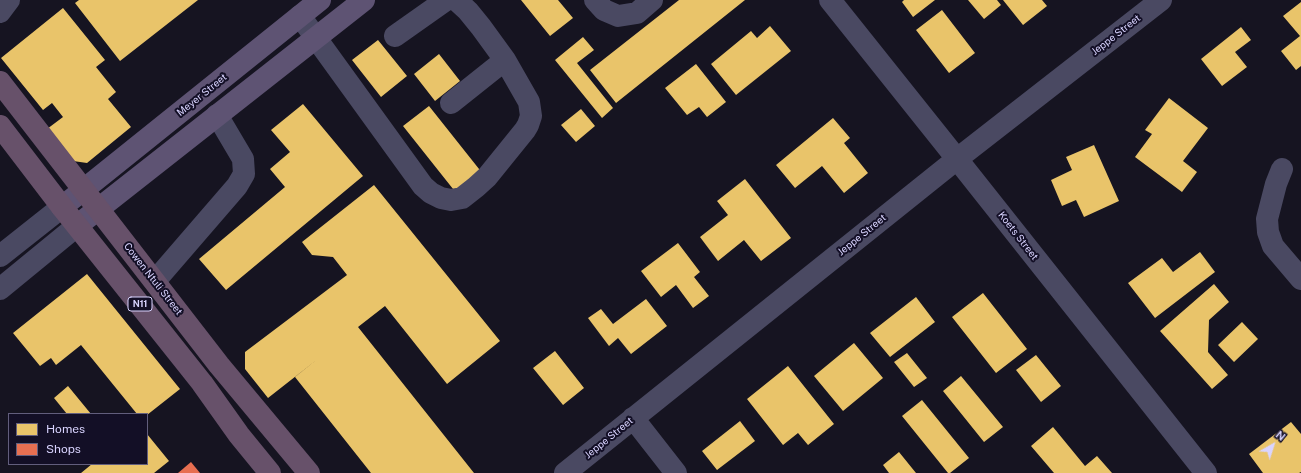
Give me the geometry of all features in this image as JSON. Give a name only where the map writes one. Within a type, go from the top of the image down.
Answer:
[{"type":"highway","name":"Cowen Ntuli Street","points":[[0,82],[219,365],[309,473]]},
{"type":"highway","name":"N11","points":[[0,126],[202,383],[239,436],[270,473]]},
{"type":"main road","name":"Meyer Street","points":[[62,206],[84,190],[320,0]]},
{"type":"main road","points":[[78,225],[364,0]]},
{"type":"street","points":[[0,12],[9,0]]},
{"type":"street","points":[[395,36],[446,0]]},
{"type":"street","points":[[300,16],[423,186],[431,193],[441,198],[451,200],[462,198],[487,177],[528,125],[531,116],[529,102],[504,60],[481,27],[468,11],[456,0]]},
{"type":"street","points":[[595,0],[604,10],[618,16],[637,13],[652,0]]},
{"type":"street","name":"Koets Street","points":[[830,0],[958,159],[1206,473]]},
{"type":"street","name":"Jeppe Street","points":[[565,473],[958,159],[1161,0]]},
{"type":"street","points":[[451,103],[504,60]]},
{"type":"street","points":[[155,281],[237,186],[244,174],[243,159],[217,115]]},
{"type":"street","points":[[1282,169],[1276,184],[1267,219],[1268,232],[1273,246],[1301,280]]},
{"type":"street","points":[[0,256],[62,206]]},
{"type":"street","points":[[0,289],[78,225]]},
{"type":"street","points":[[633,418],[676,473]]},
{"type":"building: Homes","points":[[79,0],[198,0],[120,61],[75,3]]},
{"type":"building: Homes","points":[[521,0],[558,0],[573,18],[550,36]]},
{"type":"building: Homes","points":[[679,0],[745,0],[616,103],[590,70]]},
{"type":"building: Homes","points":[[904,0],[935,0],[913,17],[902,2]]},
{"type":"building: Homes","points":[[968,0],[997,0],[1001,5],[984,19]]},
{"type":"building: Homes","points":[[1003,0],[1042,0],[1047,6],[1023,25]]},
{"type":"building: Homes","points":[[1301,2],[1301,66],[1296,70],[1281,51],[1300,36],[1283,16]]},
{"type":"building: Homes","points":[[63,8],[105,60],[96,67],[116,92],[108,99],[131,127],[87,163],[73,161],[47,129],[63,117],[52,103],[43,110],[1,58]]},
{"type":"building: Homes","points":[[942,10],[975,53],[949,73],[916,30]]},
{"type":"building: Homes","points":[[770,26],[791,51],[736,95],[711,64],[751,31],[757,38]]},
{"type":"building: Homes","points":[[1241,27],[1251,40],[1235,52],[1247,67],[1222,86],[1201,59]]},
{"type":"building: Homes","points":[[583,37],[594,50],[577,63],[613,108],[602,118],[555,60]]},
{"type":"building: Homes","points":[[378,40],[407,76],[381,97],[352,60]]},
{"type":"building: Homes","points":[[439,54],[460,81],[435,101],[414,74]]},
{"type":"building: Homes","points":[[696,64],[726,102],[707,117],[699,107],[687,115],[665,88]]},
{"type":"building: Homes","points":[[1169,98],[1208,128],[1183,161],[1197,172],[1182,192],[1135,157],[1152,134],[1145,130]]},
{"type":"building: Homes","points":[[303,104],[363,176],[226,290],[199,259],[285,187],[270,169],[290,152],[271,130]]},
{"type":"building: Homes","points":[[429,106],[483,174],[457,194],[403,126]]},
{"type":"building: Homes","points":[[581,109],[595,126],[576,142],[561,125]]},
{"type":"building: Homes","points":[[833,118],[850,138],[844,143],[868,173],[844,193],[822,166],[795,188],[776,165]]},
{"type":"building: Homes","points":[[1094,145],[1119,201],[1084,217],[1076,200],[1062,206],[1051,180],[1072,170],[1066,157]]},
{"type":"building: Homes","points":[[745,179],[791,238],[761,261],[744,240],[718,261],[700,237],[728,215],[717,201]]},
{"type":"building: Homes","points":[[374,185],[500,341],[447,384],[385,306],[358,327],[474,473],[371,473],[295,377],[319,358],[268,398],[245,369],[245,352],[347,275],[333,257],[312,255],[302,242]]},
{"type":"building: Homes","points":[[678,243],[700,272],[694,277],[709,296],[693,308],[676,285],[661,297],[641,271]]},
{"type":"building: Homes","points":[[1200,252],[1215,272],[1155,318],[1128,283],[1162,258],[1173,272]]},
{"type":"building: Homes","points":[[87,274],[180,389],[148,414],[148,413],[136,413],[81,345],[56,365],[51,358],[40,366],[13,333]]},
{"type":"building: Homes","points":[[1214,284],[1229,302],[1209,320],[1208,352],[1228,375],[1212,389],[1160,331]]},
{"type":"building: Homes","points":[[983,293],[1027,349],[996,373],[952,317]]},
{"type":"building: Homes","points":[[916,297],[935,322],[890,357],[870,333]]},
{"type":"building: Homes","points":[[646,299],[667,326],[631,354],[618,338],[609,346],[588,318],[601,309],[613,324]]},
{"type":"building: Homes","points":[[1242,322],[1258,339],[1234,362],[1218,345]]},
{"type":"building: Homes","points":[[854,343],[883,378],[843,411],[814,376]]},
{"type":"building: Homes","points":[[555,351],[584,388],[563,405],[533,368]]},
{"type":"building: Homes","points":[[907,353],[927,378],[914,387],[894,362]]},
{"type":"building: Homes","points":[[1036,355],[1061,386],[1041,402],[1016,370]]},
{"type":"building: Homes","points":[[788,366],[834,424],[808,445],[798,433],[783,445],[747,399]]},
{"type":"building: Homes","points":[[961,376],[1003,427],[984,442],[943,391]]},
{"type":"building: Homes","points":[[68,386],[90,413],[66,413],[54,398]]},
{"type":"building: Homes","points":[[922,400],[969,458],[950,473],[948,473],[902,416]]},
{"type":"building: Homes","points":[[740,421],[755,441],[717,470],[702,451]]},
{"type":"building: Homes","points":[[1291,422],[1301,434],[1301,472],[1263,473],[1249,454]]},
{"type":"building: Homes","points":[[1053,427],[1085,466],[1097,456],[1112,473],[1054,473],[1031,446]]},
{"type":"building: Homes","points":[[148,435],[169,461],[154,473],[81,473],[91,465],[148,465]]},
{"type":"building: Homes","points":[[899,452],[916,473],[889,473],[883,465]]},
{"type":"building: Shops","points":[[191,462],[200,473],[178,473]]}]
